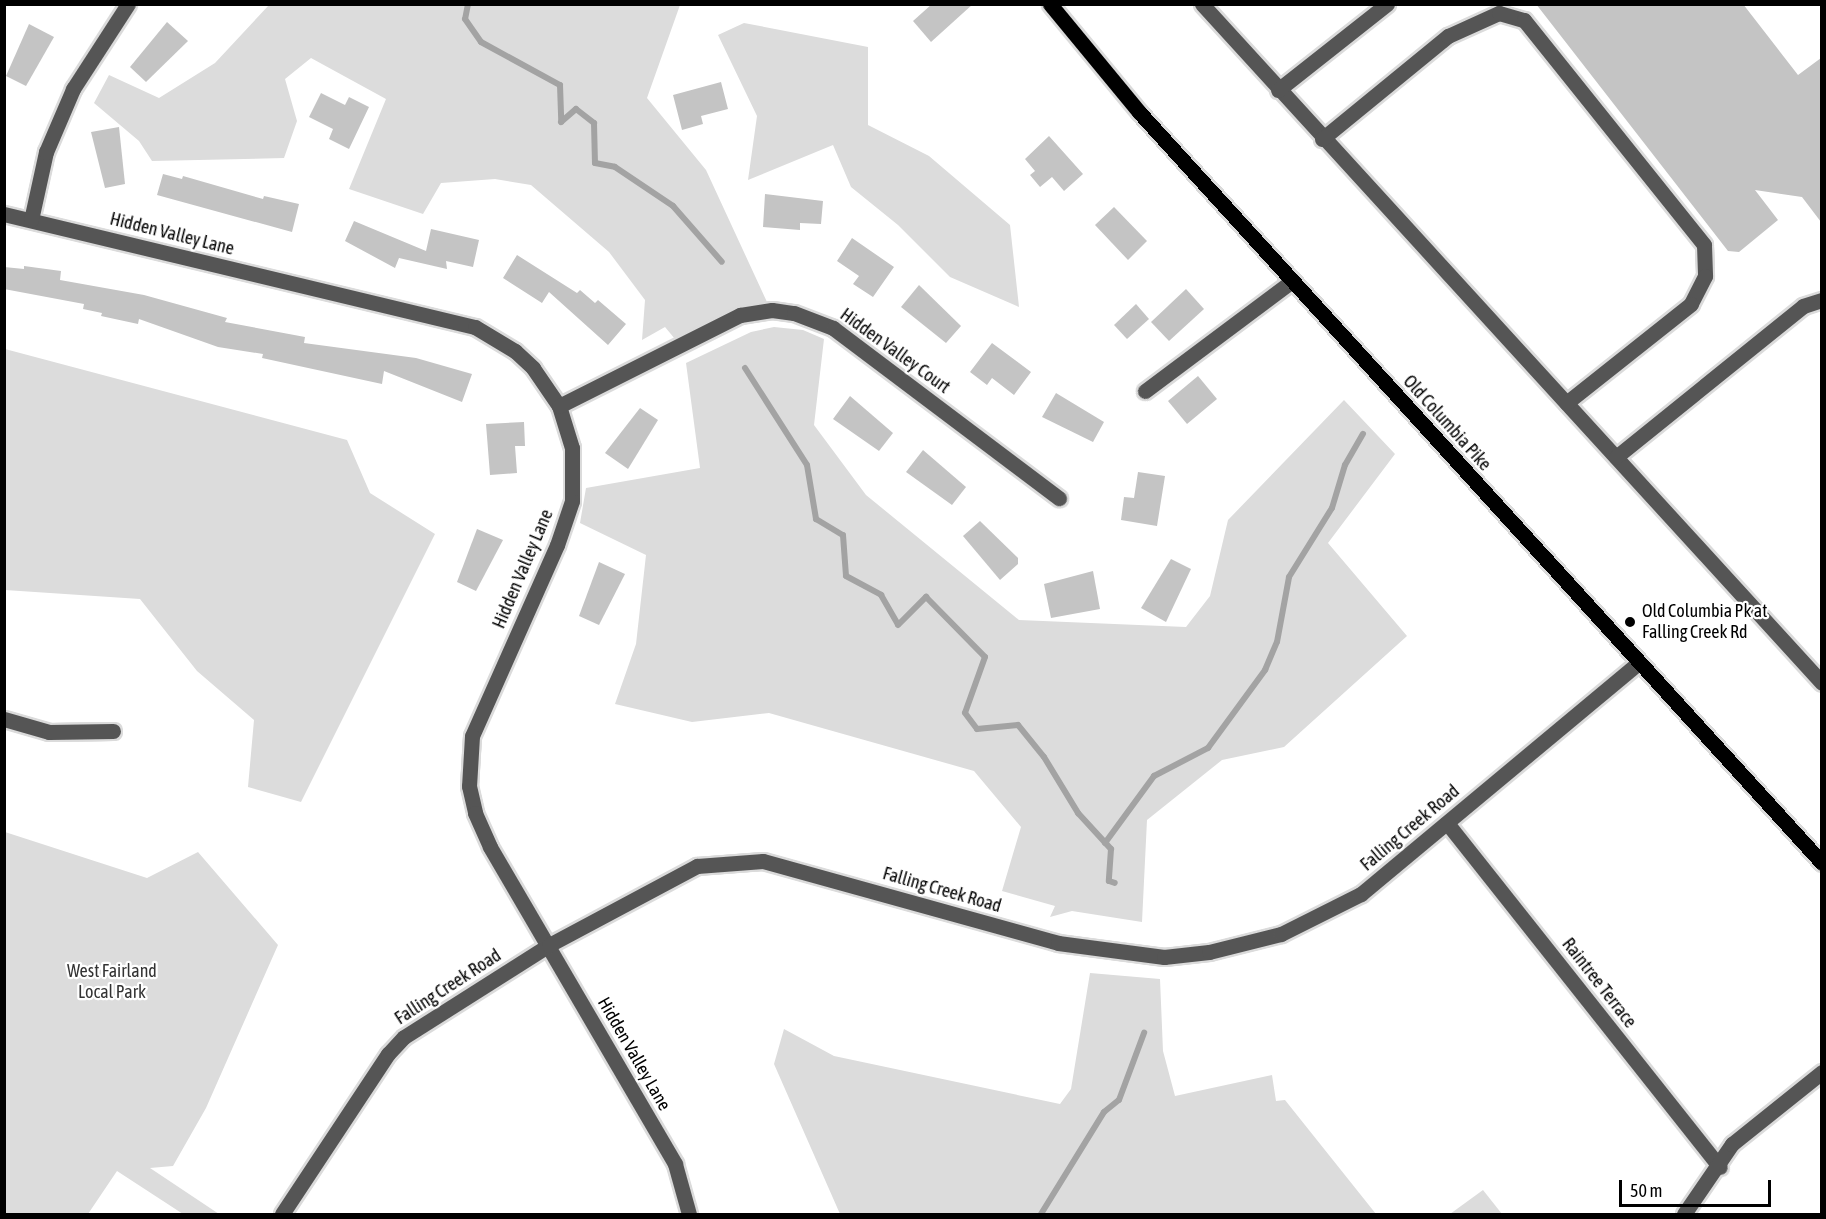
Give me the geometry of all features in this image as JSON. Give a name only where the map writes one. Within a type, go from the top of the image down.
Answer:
[{"type":"main road","name":"Old Columbia Pike","points":[[1050,4],[1139,112],[1821,863]]},
{"type":"street","points":[[31,220],[46,152],[73,89],[128,4]]},
{"type":"street","points":[[1202,4],[1322,139],[1616,456],[1821,683]]},
{"type":"street","points":[[1278,90],[1387,4]]},
{"type":"street","points":[[1322,139],[1448,36],[1499,13],[1524,20],[1704,245],[1705,276],[1691,304],[1566,403]]},
{"type":"street","name":"Hidden Valley Lane","points":[[4,214],[475,327],[515,351],[533,368],[559,406],[572,448],[572,501],[556,545],[472,736],[469,786],[475,813],[490,847],[675,1164],[689,1215]]},
{"type":"street","points":[[1144,391],[1292,281]]},
{"type":"street","points":[[1616,456],[1803,306],[1821,300]]},
{"type":"street","name":"Hidden Valley Court","points":[[559,406],[740,315],[772,310],[794,313],[833,328],[1059,498]]},
{"type":"street","name":"Falling Creek Road","points":[[282,1215],[388,1054],[404,1037],[549,945],[697,866],[764,861],[1058,943],[1164,957],[1209,952],[1281,934],[1361,894],[1638,663]]},
{"type":"street","points":[[4,719],[49,732],[113,731]]},
{"type":"street","name":"Raintree Terrace","points":[[1447,823],[1720,1167]]},
{"type":"street","points":[[1684,1215],[1720,1167],[1732,1144],[1821,1072]]},
{"type":"green space","points":[[269,5],[680,5],[647,98],[706,170],[767,302],[741,307],[675,339],[665,327],[642,340],[645,300],[609,252],[531,185],[495,179],[441,183],[423,214],[349,189],[386,99],[311,58],[285,79],[297,121],[284,158],[152,161],[139,141],[94,103],[109,75],[159,98],[215,63]]},
{"type":"green space","points":[[744,23],[868,47],[868,125],[929,156],[1010,225],[1019,307],[950,277],[898,225],[851,187],[833,145],[748,180],[757,116],[718,35]]},
{"type":"green space","points":[[774,327],[803,330],[824,339],[814,425],[866,495],[1019,620],[1186,627],[1210,596],[1228,520],[1344,400],[1395,454],[1328,543],[1407,636],[1284,747],[1222,760],[1147,820],[1142,922],[1072,911],[1050,917],[1055,906],[1002,891],[1021,827],[974,771],[769,713],[692,722],[615,704],[636,644],[646,555],[580,523],[586,488],[700,468],[686,363],[751,332]]},
{"type":"green space","points":[[5,349],[347,440],[370,493],[435,534],[301,802],[248,787],[254,720],[197,671],[140,599],[5,590]]},
{"type":"green space","name":"West Fairland Local Park","points":[[5,832],[147,878],[198,852],[278,945],[206,1108],[173,1166],[150,1168],[219,1214],[183,1214],[117,1171],[88,1214],[5,1214]]},
{"type":"green space","points":[[1090,973],[1160,979],[1163,1051],[1175,1096],[1272,1075],[1276,1101],[1285,1100],[1376,1214],[840,1214],[774,1064],[784,1029],[834,1056],[1060,1104],[1071,1089]]},
{"type":"green space","points":[[1483,1190],[1502,1214],[1450,1214]]},
{"type":"building","points":[[932,4],[973,4],[931,42],[913,21]]},
{"type":"building","points":[[1536,4],[1743,4],[1798,75],[1821,58],[1821,222],[1802,197],[1755,190],[1778,220],[1739,252],[1728,251]]},
{"type":"building","points":[[167,22],[188,41],[146,82],[130,67]]},
{"type":"building","points":[[29,24],[54,37],[26,86],[6,76]]},
{"type":"building","points":[[721,82],[728,109],[701,116],[703,124],[682,130],[673,95]]},
{"type":"building","points":[[321,93],[345,105],[349,97],[369,107],[349,149],[329,139],[333,129],[309,117]]},
{"type":"building","points":[[119,127],[125,184],[105,188],[91,132]]},
{"type":"building","points":[[1049,136],[1083,174],[1064,191],[1052,177],[1040,187],[1030,175],[1035,171],[1025,159]]},
{"type":"building","points":[[163,174],[182,179],[183,176],[263,199],[264,196],[299,204],[292,232],[157,195]]},
{"type":"building","points":[[765,194],[823,201],[821,224],[800,223],[800,230],[763,227]]},
{"type":"building","points":[[1114,207],[1147,241],[1128,260],[1095,225]]},
{"type":"building","points":[[354,221],[426,251],[431,229],[479,240],[473,267],[446,261],[447,269],[399,258],[395,268],[345,241]]},
{"type":"building","points":[[852,238],[894,267],[873,297],[853,284],[859,276],[837,261]]},
{"type":"building","points":[[517,255],[577,293],[580,290],[595,303],[598,300],[626,324],[608,345],[549,292],[542,303],[503,278]]},
{"type":"building","points":[[24,266],[61,271],[60,280],[144,295],[227,318],[225,322],[305,337],[304,343],[416,358],[472,374],[462,402],[384,371],[382,384],[262,358],[263,354],[218,347],[139,319],[138,324],[101,316],[102,313],[83,309],[84,304],[4,289],[4,267],[24,269]]},
{"type":"building","points":[[919,285],[961,326],[946,343],[901,307]]},
{"type":"building","points":[[1186,289],[1204,309],[1169,341],[1151,322]]},
{"type":"building","points":[[1136,304],[1149,319],[1127,339],[1114,325]]},
{"type":"building","points":[[992,343],[1031,372],[1014,395],[992,378],[987,385],[970,372]]},
{"type":"building","points":[[1198,376],[1217,399],[1187,424],[1168,401]]},
{"type":"building","points":[[1056,393],[1104,422],[1093,442],[1042,417]]},
{"type":"building","points":[[850,396],[893,433],[879,451],[833,419]]},
{"type":"building","points":[[640,408],[658,420],[628,469],[605,453]]},
{"type":"building","points":[[524,422],[525,446],[515,446],[517,473],[490,475],[486,424]]},
{"type":"building","points":[[923,450],[966,487],[952,505],[906,472]]},
{"type":"building","points":[[1138,472],[1165,476],[1157,526],[1121,520],[1124,497],[1134,498]]},
{"type":"building","points":[[980,521],[1018,558],[1018,564],[1000,580],[963,536]]},
{"type":"building","points":[[477,529],[503,540],[476,591],[457,582]]},
{"type":"building","points":[[1171,559],[1191,569],[1166,622],[1141,608]]},
{"type":"building","points":[[599,562],[625,574],[599,625],[579,616]]},
{"type":"building","points":[[1093,571],[1100,609],[1051,618],[1044,584]]},
{"type":"waterway","points":[[468,4],[465,19],[481,42],[560,85],[561,122],[576,109],[594,123],[595,163],[615,167],[673,206],[722,262]]},
{"type":"waterway","points":[[745,368],[807,465],[816,519],[843,535],[846,576],[881,595],[898,625],[926,597],[985,657],[965,713],[977,729],[1018,725],[1044,757],[1078,813],[1111,849],[1109,881],[1115,883]]},
{"type":"waterway","points":[[1105,843],[1154,776],[1208,748],[1265,670],[1277,642],[1289,577],[1332,508],[1345,465],[1363,434]]},
{"type":"waterway","points":[[1041,1214],[1104,1112],[1119,1100],[1144,1033]]},
{"type":"place","name":"Old Columbia Pk at Falling Creek Rd","points":[[1630,622]]}]
